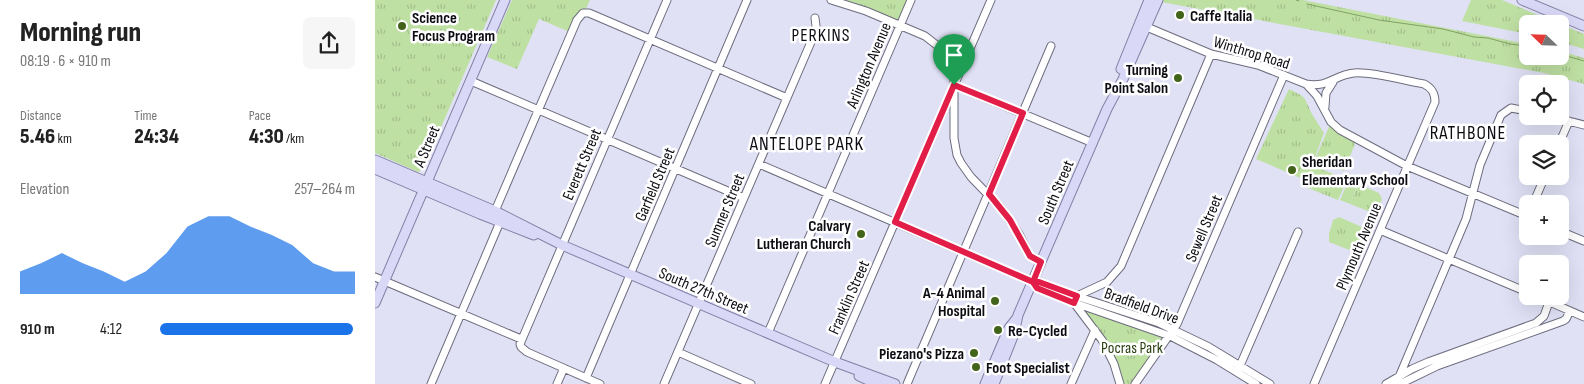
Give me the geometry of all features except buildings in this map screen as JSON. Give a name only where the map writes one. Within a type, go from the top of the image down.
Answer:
[{"type":"main road","name":"A Street","points":[[375,303],[505,0]]},
{"type":"main road","name":"South Street","points":[[1143,26],[1149,0]]},
{"type":"main road","name":"South Street","points":[[994,384],[1014,334],[1018,316],[1041,262],[1143,26],[1158,0]]},
{"type":"main road","points":[[1522,0],[1584,26]]},
{"type":"main road","name":"South 27th Street","points":[[375,160],[500,222],[562,245],[835,362],[895,384]]},
{"type":"main road","name":"South 27th Street","points":[[375,169],[495,211],[562,245]]},
{"type":"main road","name":"South Street","points":[[985,384],[1009,328],[1018,316]]},
{"type":"main road","name":"South 27th Street","points":[[835,362],[877,384]]},
{"type":"street","name":"Everett Street","points":[[521,339],[667,0]]},
{"type":"street","name":"Garfield Street","points":[[586,378],[747,0]]},
{"type":"street","points":[[831,0],[866,11],[925,36],[943,50],[952,66],[955,78],[954,138],[957,155],[966,171],[989,194],[1010,220],[1030,256],[1041,262]]},
{"type":"street","name":"Arlington Avenue","points":[[768,333],[911,0]]},
{"type":"street","name":"Franklin Street","points":[[825,384],[991,0]]},
{"type":"street","points":[[495,211],[581,14],[589,13],[787,98]]},
{"type":"street","name":"Sumner Street","points":[[664,384],[813,36],[816,26],[815,18]]},
{"type":"street","name":"Winthrop Road","points":[[1143,26],[1211,54],[1253,64],[1306,84],[1314,91],[1331,122],[1340,130],[1407,166],[1519,213]]},
{"type":"street","points":[[907,384],[1051,46]]},
{"type":"street","points":[[1120,384],[1109,352],[1075,300],[1107,282],[1121,266],[1211,54]]},
{"type":"street","name":"Plymouth Avenue","points":[[1314,384],[1435,102],[1432,90],[1424,84],[1361,72],[1343,75],[1334,81]]},
{"type":"street","name":"Sewell Street","points":[[1135,384],[1172,333],[1284,75]]},
{"type":"street","points":[[471,81],[744,198]]},
{"type":"street","points":[[1306,84],[1321,85],[1334,81]]},
{"type":"street","points":[[1326,112],[1326,93],[1334,81]]},
{"type":"street","points":[[954,85],[1093,143]]},
{"type":"street","points":[[1399,380],[1466,219],[1480,165],[1501,115],[1511,108],[1519,110]]},
{"type":"street","points":[[1569,121],[1584,125]]},
{"type":"street","name":"Bradfield Drive","points":[[759,164],[1033,282],[1039,282],[1075,300],[1133,322],[1172,333],[1195,348],[1270,384]]},
{"type":"street","points":[[431,384],[500,222]]},
{"type":"street","points":[[1380,230],[1519,289]]},
{"type":"street","points":[[1239,370],[1297,232]]},
{"type":"street","points":[[1569,235],[1584,241]]},
{"type":"street","points":[[375,277],[521,339],[520,344],[523,350],[600,384]]},
{"type":"street","points":[[1396,384],[1411,369],[1536,323],[1543,316],[1548,305]]},
{"type":"street","points":[[1556,305],[1584,316]]},
{"type":"street","points":[[1386,384],[1566,320],[1570,311]]},
{"type":"street","points":[[1071,384],[1095,330]]},
{"type":"street","points":[[678,352],[751,384]]},
{"type":"street","points":[[557,384],[564,368]]},
{"type":"street","name":"Bradfield Drive","points":[[1239,370],[1256,384]]},
{"type":"green space","points":[[375,0],[496,0],[423,169],[418,172],[375,153]]},
{"type":"green space","points":[[512,0],[590,0],[572,33],[539,19],[517,69],[487,57]]},
{"type":"green space","points":[[831,0],[911,0],[900,25]]},
{"type":"green space","points":[[1162,0],[1303,0],[1519,42],[1519,65],[1569,65],[1569,54],[1584,58],[1584,84],[1569,80],[1569,75],[1551,75],[1161,2]]},
{"type":"green space","points":[[1471,0],[1502,0],[1538,15],[1519,15],[1519,32],[1462,21]]},
{"type":"green space","points":[[1569,28],[1584,34],[1584,49],[1569,45]]},
{"type":"green space","points":[[1289,89],[1305,99],[1324,133],[1312,165],[1347,180],[1338,200],[1303,186],[1305,180],[1256,159]]},
{"type":"green space","points":[[1331,122],[1357,139],[1344,171],[1315,159]]},
{"type":"green space","points":[[1334,149],[1344,153],[1338,169],[1327,164]]},
{"type":"green space","points":[[1347,184],[1356,188],[1350,204],[1340,200]]},
{"type":"green space","points":[[1358,184],[1379,193],[1382,199],[1377,211],[1373,213],[1350,204]]},
{"type":"green space","points":[[1339,217],[1362,227],[1364,240],[1352,251],[1329,242],[1333,220]]},
{"type":"green space","name":"Pocras Park","points":[[1088,308],[1170,336],[1135,384],[1120,384],[1114,364],[1077,309]]},
{"type":"waterway","points":[[1307,4],[1379,20],[1443,29],[1519,45]]},
{"type":"waterway","points":[[1569,57],[1584,61]]},
{"type":"place","name":"Caffe Italia","points":[[1180,15]]},
{"type":"place","name":"Science Focus Program","points":[[402,26]]},
{"type":"place","name":"Turning Point Salon","points":[[1178,78]]},
{"type":"place","name":"Sheridan Elementary School","points":[[1292,170]]},
{"type":"place","name":"Calvary Lutheran Church","points":[[861,234]]},
{"type":"place","name":"A-4 Animal Hospital","points":[[995,301]]},
{"type":"place","name":"Re-Cycled","points":[[998,330]]},
{"type":"place","name":"Piezano's Pizza","points":[[974,353]]},
{"type":"place","name":"Foot Specialist","points":[[976,367]]},
{"type":"district","name":"PERKINS","points":[[821,35]]},
{"type":"district","name":"RATHBONE","points":[[1468,132]]},
{"type":"district","name":"ANTELOPE PARK","points":[[807,143]]},
{"type":"route","points":[[954,85],[895,222],[1033,282],[1039,282],[1077,296],[1074,303],[1037,288],[1033,282],[1041,262],[1030,256],[1010,220],[989,194],[1023,113],[954,85]]}]
